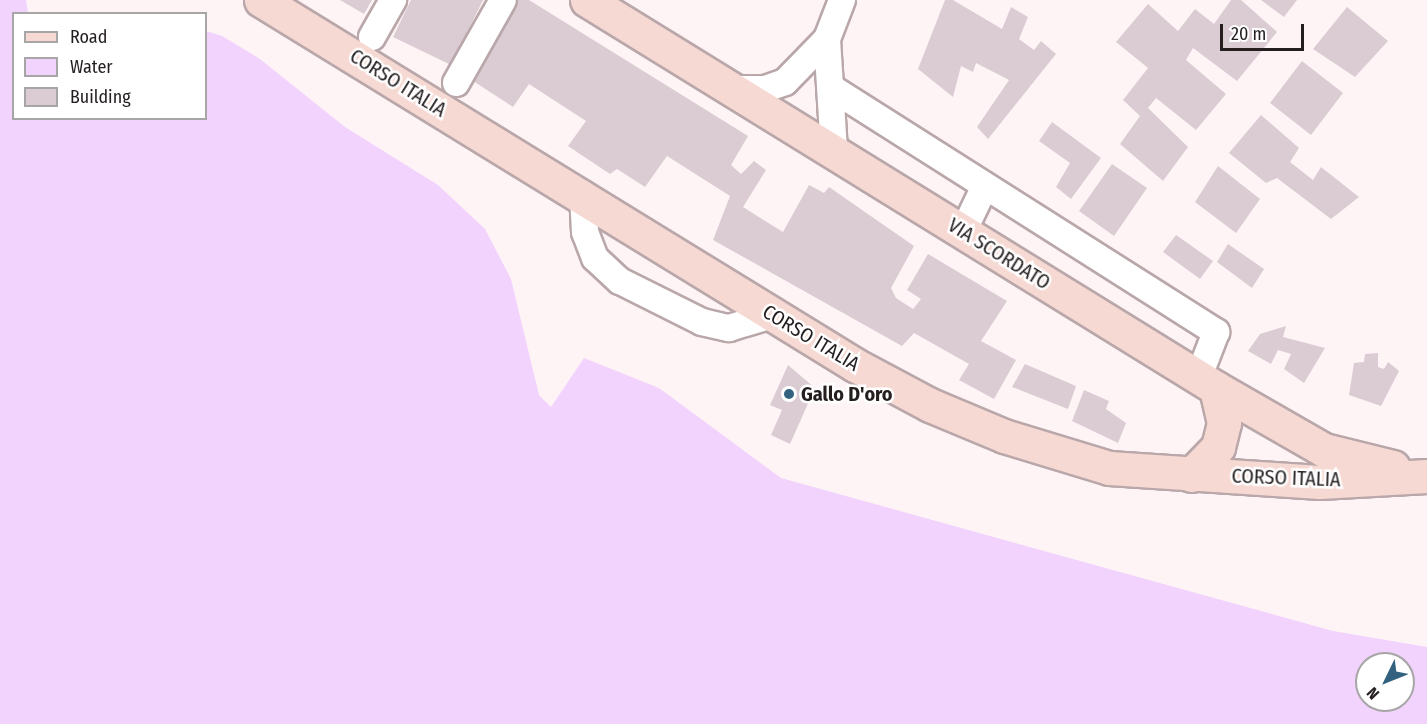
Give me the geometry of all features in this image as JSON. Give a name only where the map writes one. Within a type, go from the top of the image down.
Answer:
[{"type":"street","points":[[372,37],[393,0]]},
{"type":"street","points":[[456,83],[503,0]]},
{"type":"street","name":"VIA SCORDATO","points":[[587,0],[734,88],[1207,382],[1324,450],[1370,464],[1427,474]]},
{"type":"street","points":[[734,88],[765,89],[785,82],[828,39],[842,0]]},
{"type":"street","name":"CORSO ITALIA","points":[[277,4],[583,194],[772,315],[930,405],[1004,436],[1109,468],[1320,482],[1427,474]]},
{"type":"street","points":[[828,39],[833,89],[834,150]]},
{"type":"street","points":[[833,89],[984,188],[1216,332],[1207,382],[1224,423],[1218,447],[1191,475]]},
{"type":"street","points":[[963,232],[984,188]]},
{"type":"street","points":[[583,194],[585,232],[595,258],[620,280],[702,322],[729,328],[772,315]]},
{"type":"water","points":[[0,0],[26,0],[28,12],[12,12],[12,120],[207,120],[207,31],[222,36],[260,59],[345,127],[438,185],[485,229],[511,279],[539,395],[551,407],[584,358],[659,388],[781,478],[1333,631],[1427,647],[1427,724],[0,724]]},
{"type":"building","points":[[340,0],[372,0],[364,14]]},
{"type":"building","points":[[411,0],[483,0],[451,65],[393,37]]},
{"type":"building","points":[[515,0],[529,0],[748,136],[731,165],[741,174],[754,161],[766,170],[743,207],[783,232],[809,185],[824,193],[829,187],[914,246],[891,288],[896,298],[913,309],[921,299],[907,290],[928,254],[1007,301],[981,341],[1016,360],[994,399],[959,380],[969,364],[914,333],[902,346],[713,240],[730,196],[667,156],[645,187],[617,169],[610,174],[568,146],[586,121],[529,84],[513,107],[470,79]]},
{"type":"building","points":[[945,0],[953,0],[1002,29],[1011,7],[1028,17],[1019,39],[1034,50],[1041,41],[1056,54],[988,139],[977,127],[1009,80],[976,63],[973,72],[961,66],[953,97],[918,69]]},
{"type":"building","points":[[1231,0],[1241,0],[1277,32],[1237,81],[1193,48],[1186,60],[1226,94],[1196,130],[1156,98],[1148,108],[1188,147],[1163,181],[1120,144],[1140,116],[1123,100],[1148,68],[1116,42],[1148,4],[1178,31],[1195,9],[1214,24]]},
{"type":"building","points":[[1261,0],[1297,0],[1284,17]]},
{"type":"building","points":[[1347,7],[1388,41],[1355,77],[1313,49]]},
{"type":"building","points":[[1302,61],[1343,93],[1311,135],[1270,103]]},
{"type":"building","points":[[1261,115],[1299,148],[1290,162],[1313,180],[1321,167],[1359,197],[1331,219],[1277,178],[1266,183],[1229,153]]},
{"type":"building","points":[[1052,122],[1101,158],[1071,199],[1056,187],[1070,163],[1039,141]]},
{"type":"building","points":[[1112,164],[1147,188],[1114,236],[1079,211]]},
{"type":"building","points":[[1218,166],[1260,199],[1236,233],[1195,202]]},
{"type":"building","points":[[1176,235],[1213,261],[1200,279],[1163,252]]},
{"type":"building","points":[[1228,244],[1264,269],[1252,288],[1217,262]]},
{"type":"building","points":[[1286,326],[1283,337],[1325,348],[1304,383],[1284,369],[1291,354],[1278,350],[1271,364],[1248,351],[1260,334]]},
{"type":"building","points":[[1378,353],[1378,367],[1384,369],[1388,362],[1399,371],[1381,406],[1349,395],[1354,363],[1364,362],[1365,354]]},
{"type":"building","points":[[1025,364],[1076,386],[1068,409],[1012,387]]},
{"type":"building","points":[[788,365],[815,388],[790,444],[771,435],[782,410],[770,405]]},
{"type":"building","points":[[1084,390],[1109,401],[1106,409],[1126,423],[1118,443],[1072,421]]},
{"type":"place","name":"Gallo D'oro","points":[[789,394]]}]
